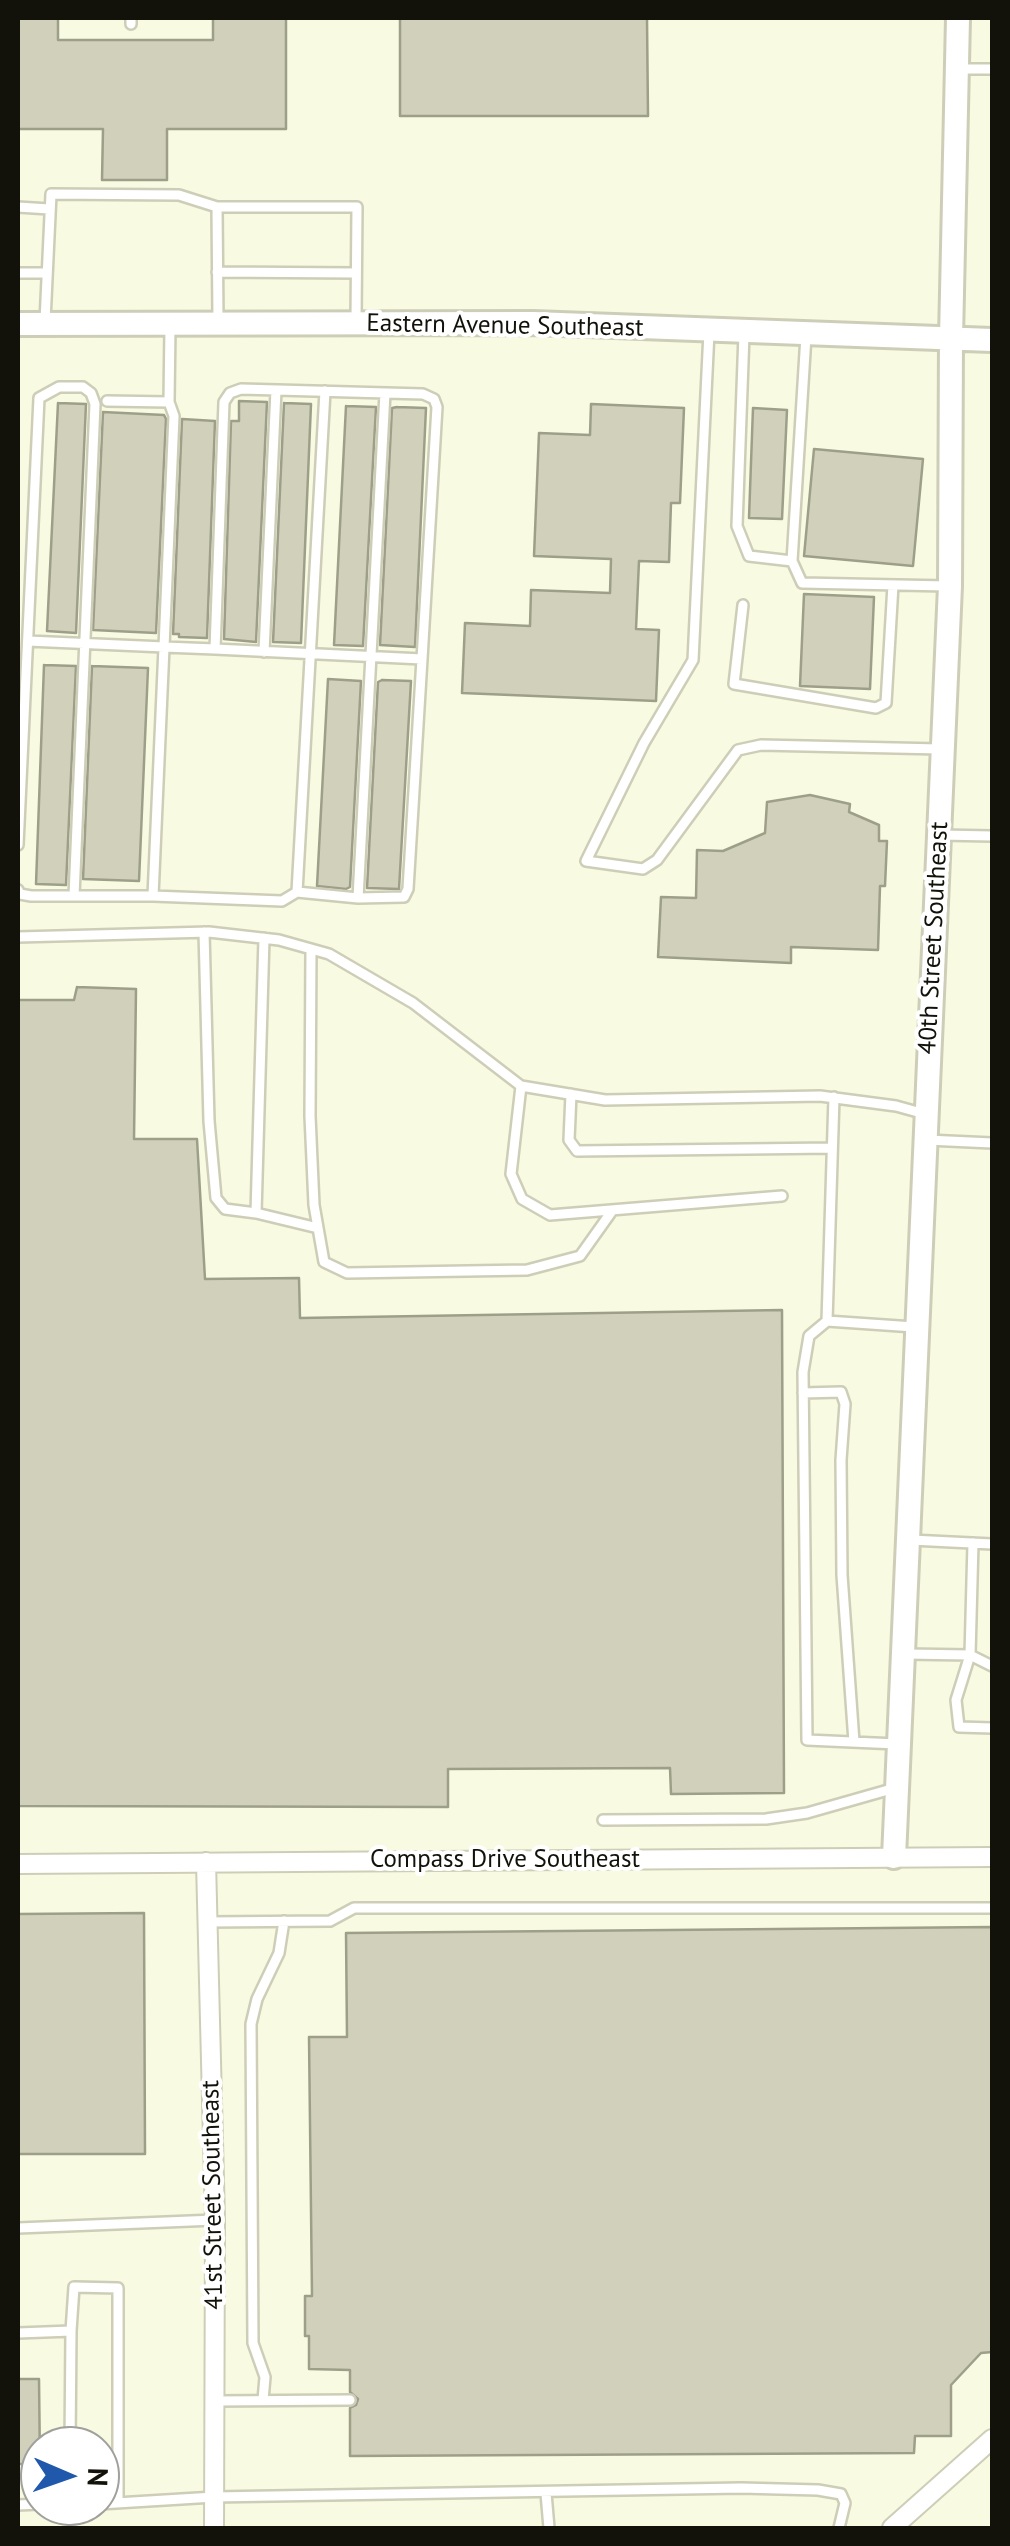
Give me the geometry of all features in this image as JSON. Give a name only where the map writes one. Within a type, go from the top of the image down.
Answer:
[{"type":"street","name":"40th Street Southeast","points":[[894,1858],[950,586],[958,18]]},
{"type":"street","name":"Eastern Avenue Southeast","points":[[18,324],[533,323],[992,340]]},
{"type":"street","name":"Compass Drive Southeast","points":[[18,1864],[992,1856]]},
{"type":"street","name":"41st Street Southeast","points":[[206,1862],[215,2220],[214,2528]]},
{"type":"street","points":[[892,2528],[992,2439]]},
{"type":"lane","points":[[956,69],[992,69]]},
{"type":"lane","points":[[45,324],[51,194],[178,195],[218,206],[357,207],[356,323]]},
{"type":"lane","points":[[218,206],[218,323]]},
{"type":"lane","points":[[18,207],[48,208]]},
{"type":"lane","points":[[217,272],[355,273]]},
{"type":"lane","points":[[18,273],[46,273]]},
{"type":"lane","points":[[153,896],[174,416],[169,402],[170,323]]},
{"type":"lane","points":[[709,331],[693,660],[644,743],[586,861],[643,868],[657,860],[738,750],[760,745],[943,749]]},
{"type":"lane","points":[[744,331],[737,526],[750,556],[792,561]]},
{"type":"lane","points":[[806,334],[792,561],[802,583],[950,586]]},
{"type":"lane","points":[[18,846],[40,398],[59,386],[83,387],[91,392],[95,404],[74,896]]},
{"type":"lane","points":[[18,890],[31,896],[282,901],[297,892],[358,898],[404,897],[408,888],[438,407],[434,399],[423,394],[241,389],[230,392],[224,402],[215,650]]},
{"type":"lane","points":[[264,652],[276,390]]},
{"type":"lane","points":[[297,892],[325,392]]},
{"type":"lane","points":[[358,898],[385,393]]},
{"type":"lane","points":[[107,401],[169,402]]},
{"type":"lane","points":[[743,605],[734,684],[876,708],[886,703],[894,585]]},
{"type":"lane","points":[[28,641],[422,658]]},
{"type":"lane","points":[[939,835],[992,836]]},
{"type":"lane","points":[[18,936],[204,932],[264,938],[329,954],[413,1003],[521,1086],[605,1100],[834,1097],[896,1106],[926,1115]]},
{"type":"lane","points":[[204,932],[209,1121],[216,1198],[226,1209],[318,1228]]},
{"type":"lane","points":[[256,1213],[264,938]]},
{"type":"lane","points":[[310,949],[309,1078],[318,1228],[324,1262],[347,1273],[527,1270],[580,1256],[612,1211]]},
{"type":"lane","points":[[521,1086],[511,1174],[522,1199],[550,1215],[782,1196]]},
{"type":"lane","points":[[571,1094],[568,1140],[577,1151],[832,1148]]},
{"type":"lane","points":[[827,1321],[834,1097]]},
{"type":"lane","points":[[925,1140],[992,1143]]},
{"type":"lane","points":[[899,1744],[807,1740],[803,1392],[809,1336],[827,1321],[917,1327]]},
{"type":"lane","points":[[803,1392],[840,1392],[845,1404],[841,1460],[842,1574],[854,1742]]},
{"type":"lane","points":[[908,1540],[992,1544]]},
{"type":"lane","points":[[973,1543],[970,1655],[956,1700],[959,1727],[992,1728]]},
{"type":"lane","points":[[903,1654],[970,1655],[992,1666]]},
{"type":"lane","points":[[603,1820],[766,1819],[807,1813],[897,1787]]},
{"type":"lane","points":[[206,1922],[330,1921],[354,1908],[992,1908]]},
{"type":"lane","points":[[263,2400],[266,2377],[253,2343],[251,2024],[258,1998],[279,1953],[284,1921]]},
{"type":"lane","points":[[18,2228],[215,2220]]},
{"type":"lane","points":[[70,2426],[74,2287],[118,2288],[118,2426]]},
{"type":"lane","points":[[18,2332],[71,2331]]},
{"type":"lane","points":[[216,2400],[350,2400]]},
{"type":"lane","points":[[120,2503],[214,2497],[818,2490],[841,2494],[845,2503],[839,2528]]},
{"type":"lane","points":[[546,2493],[548,2528]]},
{"type":"building","points":[[18,18],[58,18],[58,40],[213,40],[213,18],[286,18],[286,129],[167,129],[167,180],[102,180],[103,129],[18,129]]},
{"type":"building","points":[[400,18],[647,18],[648,116],[400,116]]},
{"type":"building","points":[[239,401],[267,402],[256,642],[224,639],[231,421],[239,421]]},
{"type":"building","points":[[58,403],[86,404],[76,633],[47,631]]},
{"type":"building","points":[[284,403],[311,404],[301,643],[273,642]]},
{"type":"building","points":[[591,404],[684,408],[680,503],[671,503],[669,562],[639,561],[636,629],[659,630],[656,701],[462,693],[465,623],[530,626],[531,590],[610,593],[611,559],[534,556],[539,433],[590,435]]},
{"type":"building","points":[[346,406],[376,407],[363,646],[334,645]]},
{"type":"building","points":[[392,408],[426,408],[415,647],[380,645]]},
{"type":"building","points":[[753,408],[787,410],[782,519],[749,518]]},
{"type":"building","points":[[103,412],[164,415],[166,419],[156,633],[93,630]]},
{"type":"building","points":[[182,419],[215,421],[207,638],[173,634]]},
{"type":"building","points":[[814,449],[923,459],[913,566],[804,556]]},
{"type":"building","points":[[804,594],[874,597],[870,689],[800,686]]},
{"type":"building","points":[[44,665],[76,666],[66,885],[36,884]]},
{"type":"building","points":[[92,666],[148,668],[139,881],[83,879]]},
{"type":"building","points":[[328,679],[361,681],[350,887],[346,889],[317,886]]},
{"type":"building","points":[[411,681],[399,889],[367,888],[378,682]]},
{"type":"building","points":[[810,795],[850,804],[849,812],[879,825],[879,841],[887,841],[885,886],[880,886],[878,950],[791,947],[791,963],[658,957],[661,897],[696,898],[697,850],[723,851],[765,833],[767,802]]},
{"type":"building","points":[[77,987],[136,989],[134,1139],[197,1139],[205,1279],[299,1278],[300,1318],[782,1310],[784,1793],[671,1794],[670,1768],[448,1769],[448,1807],[18,1806],[18,1000],[74,1000]]},
{"type":"building","points":[[144,1913],[145,2154],[18,2154],[18,1914]]},
{"type":"building","points":[[992,1927],[992,2352],[981,2353],[951,2385],[951,2436],[915,2436],[914,2453],[350,2456],[350,2408],[358,2399],[350,2392],[350,2370],[309,2369],[309,2336],[305,2336],[305,2296],[312,2296],[309,2037],[347,2037],[346,1933]]},
{"type":"building","points":[[18,2379],[39,2379],[40,2426],[20,2426],[18,2464]]}]
